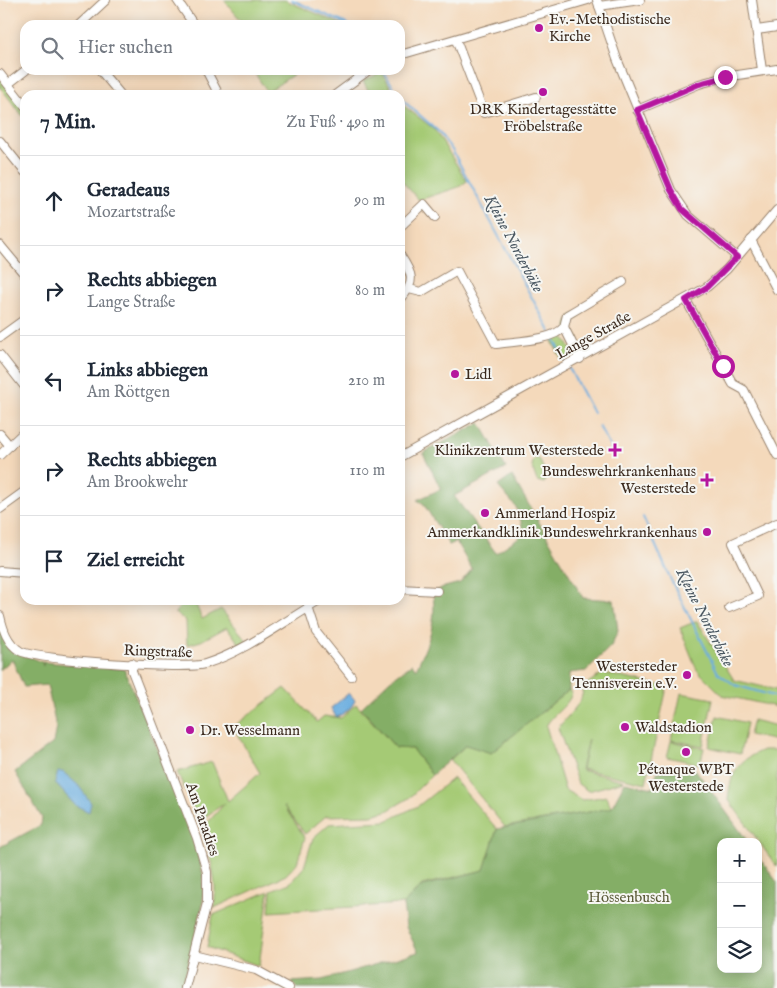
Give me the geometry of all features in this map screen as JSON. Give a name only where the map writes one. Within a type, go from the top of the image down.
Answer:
[{"type":"street","points":[[84,20],[106,0]]},
{"type":"street","points":[[177,0],[191,20]]},
{"type":"street","points":[[405,54],[588,0]]},
{"type":"street","points":[[640,0],[598,3],[637,110],[671,190],[682,209],[737,257]]},
{"type":"street","points":[[752,0],[762,70]]},
{"type":"street","points":[[757,30],[777,27]]},
{"type":"street","points":[[456,40],[484,113],[536,97]]},
{"type":"street","points":[[637,110],[699,84],[762,70],[777,69]]},
{"type":"street","points":[[0,74],[20,100]]},
{"type":"street","points":[[8,84],[20,75]]},
{"type":"street","points":[[104,75],[117,90]]},
{"type":"street","points":[[209,75],[216,90]]},
{"type":"street","points":[[342,90],[362,75]]},
{"type":"street","points":[[0,141],[20,166]]},
{"type":"street","points":[[405,222],[424,204],[436,217]]},
{"type":"street","name":"Lange Straße","points":[[405,454],[707,287],[737,257],[777,210]]},
{"type":"street","points":[[751,240],[777,290]]},
{"type":"street","points":[[0,245],[20,269]]},
{"type":"street","points":[[405,264],[411,279],[409,289],[405,294]]},
{"type":"street","points":[[409,289],[421,292],[460,270],[496,344],[546,336],[561,330],[567,316],[623,282]]},
{"type":"street","points":[[686,300],[733,384],[744,390],[777,455]]},
{"type":"street","points":[[0,337],[20,323]]},
{"type":"street","points":[[561,330],[578,360]]},
{"type":"street","points":[[0,355],[20,381]]},
{"type":"street","points":[[0,434],[10,446]]},
{"type":"street","points":[[0,455],[20,437]]},
{"type":"street","points":[[0,509],[20,495]]},
{"type":"street","points":[[729,608],[758,596],[733,543],[777,523]]},
{"type":"street","points":[[0,572],[20,573]]},
{"type":"street","points":[[405,589],[437,591]]},
{"type":"street","name":"Ringstraße","points":[[0,616],[7,638],[18,650],[31,656],[193,667],[231,655],[312,605]]},
{"type":"street","points":[[308,607],[316,632],[351,676]]},
{"type":"street","name":"Am Paradies","points":[[132,663],[132,671],[196,838],[207,872],[206,903],[185,988]]},
{"type":"street","points":[[194,955],[256,970],[289,988]]},
{"type":"green space","points":[[224,0],[285,0],[331,20],[241,20]]},
{"type":"green space","points":[[256,75],[292,75],[270,90],[266,90]]},
{"type":"green space","points":[[376,75],[384,75],[392,90],[368,90],[363,81]]},
{"type":"green space","points":[[0,78],[20,104],[20,113],[0,87]]},
{"type":"green space","points":[[405,107],[434,129],[467,181],[459,187],[419,200],[405,185]]},
{"type":"green space","points":[[583,310],[571,325],[582,347],[577,349],[567,327],[570,317]]},
{"type":"green space","points":[[562,334],[572,351],[569,357],[562,360],[551,339]]},
{"type":"green space","points":[[480,423],[506,468],[454,496],[496,553],[525,533],[516,507],[498,486],[512,476],[583,598],[614,600],[618,631],[611,646],[586,671],[569,673],[569,690],[491,753],[466,745],[432,775],[412,749],[396,748],[361,708],[389,681],[412,664],[416,669],[431,633],[434,614],[433,594],[441,588],[460,583],[472,569],[456,542],[449,545],[423,503],[417,500],[441,489],[423,453]]},
{"type":"green space","points":[[536,458],[539,459],[547,476],[544,483],[537,481],[532,467],[533,461]]},
{"type":"green space","points":[[181,605],[196,605],[202,619],[221,609],[247,641],[240,645],[227,627],[201,641],[187,645],[186,621],[175,613]]},
{"type":"green space","points":[[697,621],[734,680],[777,690],[777,707],[722,695],[697,670],[680,628]]},
{"type":"green space","points":[[0,627],[14,650],[42,662],[43,666],[43,662],[124,669],[189,824],[203,874],[203,904],[182,988],[0,988],[0,847],[41,825],[42,818],[15,772],[53,743],[56,727],[47,685],[24,687],[12,659],[0,670]],"holes":[[[56,783],[91,803],[75,805]]]},
{"type":"green space","name":"Waldstadion","points":[[603,673],[667,687],[646,783],[582,769],[588,739],[581,770],[624,781],[588,791],[578,784],[558,728],[580,702],[585,685]]},
{"type":"green space","points":[[285,688],[317,722],[324,716],[341,718],[356,704],[396,748],[412,749],[432,775],[409,798],[387,811],[371,815],[326,816],[305,834],[284,806],[305,838],[297,863],[286,875],[214,908],[214,878],[202,829],[225,803],[199,821],[177,772],[212,762],[228,801],[260,773],[233,727]]},
{"type":"green space","points":[[569,690],[572,693],[570,698],[546,726],[565,790],[582,800],[607,796],[611,808],[505,827],[450,760],[466,745],[491,753]]},
{"type":"green space","points":[[681,693],[713,699],[703,746],[671,740]]},
{"type":"green space","points":[[717,716],[747,723],[740,754],[709,747]]},
{"type":"green space","points":[[753,720],[777,726],[777,741],[749,735]]},
{"type":"green space","name":"Pétanque WBT Westerstede","points":[[671,741],[704,748],[700,764],[667,757]]},
{"type":"green space","points":[[763,750],[777,750],[777,867],[762,846],[762,838],[756,838],[728,799],[731,782],[737,768],[754,754]]},
{"type":"green space","name":"Hössenbusch","points":[[695,769],[745,838],[717,838],[717,973],[762,973],[762,861],[777,882],[777,988],[297,988],[290,982],[322,980],[418,952],[406,927],[403,904],[422,886],[484,870],[497,829],[611,808],[625,782],[653,788],[657,772]]},
{"type":"green space","points":[[453,778],[497,829],[484,870],[422,885],[403,904],[269,912],[271,890],[290,883],[304,867],[313,838],[329,824],[386,821],[418,806]]},
{"type":"green space","points":[[269,891],[259,966],[207,947],[213,915]]},
{"type":"water","points":[[349,693],[355,700],[354,703],[336,717],[331,708]]},
{"type":"water","points":[[58,772],[63,772],[78,785],[91,803],[89,812],[75,805],[55,783]]},
{"type":"waterway","name":"Kleine Norderbäke","points":[[292,0],[338,20]]},
{"type":"waterway","name":"Kleine Norderbäke","points":[[386,75],[395,90]]},
{"type":"waterway","name":"Kleine Norderbäke","points":[[405,102],[438,131],[452,150],[551,333]]},
{"type":"waterway","name":"Kleine Norderbäke","points":[[553,337],[566,362]]},
{"type":"waterway","name":"Kleine Norderbäke","points":[[568,366],[593,413]]},
{"type":"waterway","name":"Kleine Norderbäke","points":[[599,426],[615,456]]},
{"type":"waterway","name":"Kleine Norderbäke","points":[[643,517],[671,580],[718,673],[735,685],[777,697]]},
{"type":"place","name":"Ev.-Methodistische Kirche","points":[[539,28]]},
{"type":"place","name":"DRK Kindertagesstätte Fröbelstraße","points":[[543,92]]},
{"type":"place","name":"Lidl","points":[[455,374]]},
{"type":"place","name":"Klinikzentrum Westerstede","points":[[615,450]]},
{"type":"place","name":"Bundeswehrkrankenhaus Westerstede","points":[[707,480]]},
{"type":"place","name":"Ammerland Hospiz","points":[[485,513]]},
{"type":"place","name":"Ammerkandklinik Bundeswehrkrankenhaus","points":[[707,532]]},
{"type":"place","name":"Westersteder Tennisverein e.V.","points":[[687,675]]},
{"type":"place","name":"Waldstadion","points":[[625,727]]},
{"type":"place","name":"Dr. Wesselmann","points":[[190,730]]},
{"type":"place","name":"Pétanque WBT Westerstede","points":[[686,752]]},
{"type":"route","points":[[723,366],[686,300],[707,287],[737,257],[682,209],[671,190],[637,110],[699,84],[725,77]]}]
